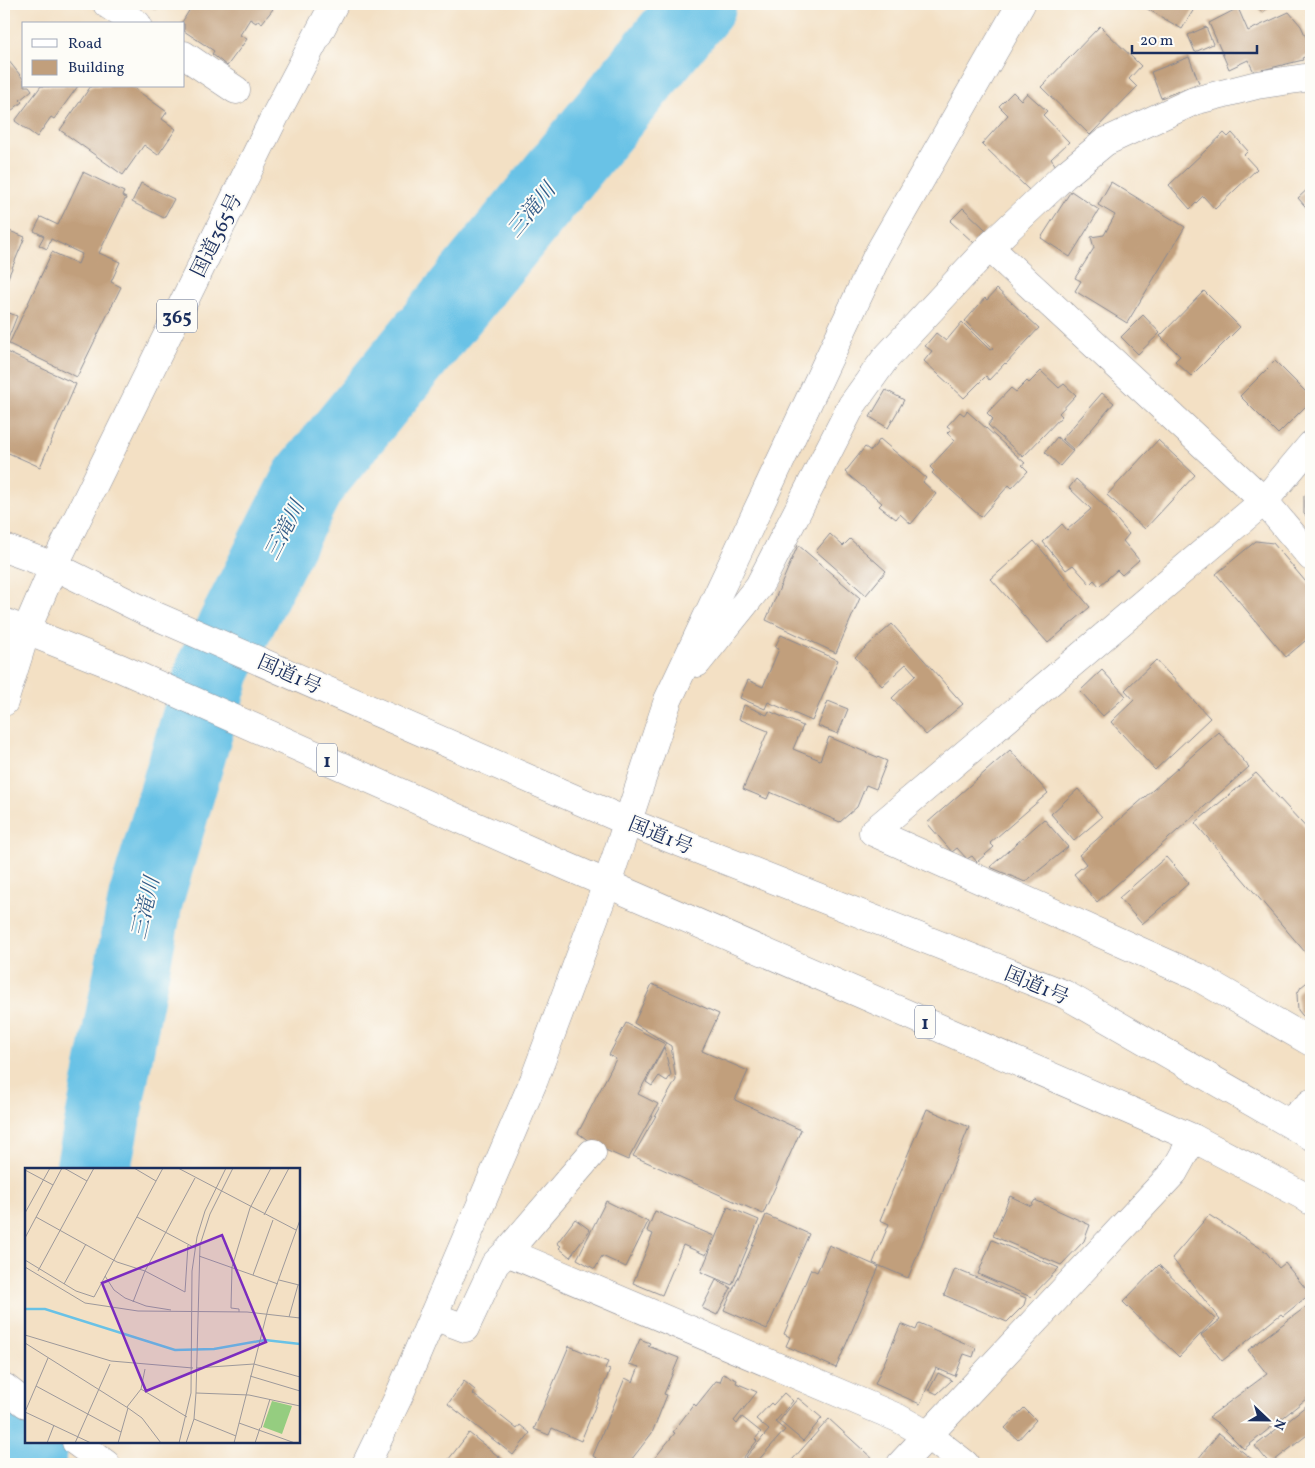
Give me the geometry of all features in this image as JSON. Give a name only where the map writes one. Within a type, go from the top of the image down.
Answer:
[{"type":"main road","points":[[107,4],[134,22]]},
{"type":"main road","name":"国道365号","points":[[4,702],[15,627],[54,566],[275,116],[334,4]]},
{"type":"main road","points":[[366,1464],[398,1398],[534,1080],[607,884],[668,700],[877,256],[1021,4]]},
{"type":"main road","points":[[185,56],[236,90]]},
{"type":"main road","points":[[668,700],[759,586],[852,405],[885,359],[989,246],[1064,176],[1105,142],[1194,101],[1257,85],[1311,76]]},
{"type":"main road","points":[[989,246],[1264,501],[1311,558]]},
{"type":"main road","points":[[1311,445],[1264,501],[873,832],[1198,977],[1311,1042]]},
{"type":"main road","name":"国道1号","points":[[4,548],[54,566],[148,612],[628,822],[1064,994],[1300,1129]]},
{"type":"main road","name":"1","points":[[15,627],[120,668],[607,884],[1193,1138],[1311,1201]]},
{"type":"main road","points":[[1300,1129],[1311,1103]]},
{"type":"main road","points":[[901,1464],[1174,1172],[1193,1138]]},
{"type":"main road","points":[[433,1316],[465,1328],[495,1264],[592,1152]]},
{"type":"main road","points":[[507,1252],[898,1418],[928,1435],[965,1464]]},
{"type":"main road","points":[[4,1387],[25,1403]]},
{"type":"main road","points":[[77,1443],[106,1464]]},
{"type":"building","points":[[146,4],[160,4],[156,10]]},
{"type":"building","points":[[193,4],[266,4],[273,9],[262,23],[258,20],[256,23],[250,19],[240,35],[247,39],[227,66],[212,54],[214,51],[185,32],[185,22],[182,22]]},
{"type":"building","points":[[1139,4],[1197,4],[1182,29]]},
{"type":"building","points":[[1255,4],[1273,4],[1262,13]]},
{"type":"building","points":[[1238,8],[1248,31],[1289,12],[1301,26],[1311,48],[1311,54],[1302,58],[1303,60],[1254,72],[1248,60],[1229,69],[1209,23]]},
{"type":"building","points":[[1100,26],[1141,66],[1129,79],[1137,87],[1090,135],[1041,87]]},
{"type":"building","points":[[1206,27],[1213,44],[1195,52],[1188,35]]},
{"type":"building","points":[[4,55],[22,78],[22,88],[30,88],[32,90],[20,100],[22,102],[4,117]]},
{"type":"building","points":[[1189,57],[1199,83],[1161,98],[1151,72]]},
{"type":"building","points":[[40,88],[77,88],[54,119],[51,117],[37,137],[15,121]]},
{"type":"building","points":[[90,88],[134,88],[167,112],[162,119],[176,129],[158,155],[144,145],[123,175],[60,130]]},
{"type":"building","points":[[1013,92],[1021,100],[1027,93],[1047,111],[1043,115],[1069,142],[1051,159],[1056,166],[1029,190],[982,144],[1008,115],[999,106]]},
{"type":"building","points":[[1224,133],[1228,137],[1232,133],[1248,151],[1244,155],[1257,169],[1215,209],[1203,196],[1190,209],[1169,185]]},
{"type":"building","points":[[83,172],[124,192],[122,196],[126,198],[99,253],[120,262],[111,282],[121,287],[77,377],[9,344],[52,252],[78,264],[82,254],[51,239],[47,249],[39,245],[44,236],[34,231],[41,217],[58,225]]},
{"type":"building","points":[[1111,182],[1185,227],[1127,323],[1075,291],[1081,281],[1075,278],[1094,248],[1091,237],[1104,235],[1115,215],[1098,205]]},
{"type":"building","points":[[141,183],[174,199],[164,218],[132,202]]},
{"type":"building","points":[[1311,186],[1311,213],[1298,198]]},
{"type":"building","points":[[1071,191],[1099,210],[1070,257],[1041,238]]},
{"type":"building","points":[[963,208],[986,230],[974,243],[950,221]]},
{"type":"building","points":[[4,229],[25,237],[7,280],[4,279]]},
{"type":"building","points":[[997,289],[1039,328],[989,380],[986,376],[964,398],[924,361],[932,351],[925,346],[936,333],[946,341],[962,322],[990,350],[993,348],[965,321],[985,298],[987,300]]},
{"type":"building","points":[[1204,291],[1240,327],[1191,376],[1175,361],[1180,356],[1160,336]]},
{"type":"building","points":[[4,311],[17,316],[6,344],[4,343]]},
{"type":"building","points":[[1143,315],[1160,333],[1138,354],[1121,337]]},
{"type":"building","points":[[4,351],[76,384],[40,467],[4,451]]},
{"type":"building","points":[[1275,361],[1311,397],[1311,401],[1278,434],[1240,396]]},
{"type":"building","points":[[1041,371],[1059,388],[1064,384],[1076,395],[1059,413],[1062,416],[1023,457],[988,425],[993,419],[987,413],[1011,388],[1016,392]]},
{"type":"building","points":[[886,390],[904,400],[888,428],[870,417]]},
{"type":"building","points":[[1102,393],[1114,403],[1074,450],[1062,439]]},
{"type":"building","points":[[967,411],[1025,463],[1022,465],[1028,471],[1012,488],[1009,485],[981,517],[932,473],[934,471],[930,467],[955,440],[947,433],[951,429],[947,426],[960,412],[964,415]]},
{"type":"building","points":[[1057,437],[1073,451],[1060,466],[1045,452]]},
{"type":"building","points":[[880,439],[926,478],[923,482],[936,494],[911,524],[900,514],[896,519],[879,506],[882,503],[845,472],[865,447],[871,451]]},
{"type":"building","points":[[1158,440],[1195,475],[1145,529],[1107,495]]},
{"type":"building","points":[[1076,479],[1108,509],[1129,534],[1123,541],[1139,560],[1122,575],[1117,570],[1099,586],[1094,580],[1090,584],[1073,565],[1066,570],[1043,542],[1062,524],[1067,530],[1091,509],[1069,488]]},
{"type":"building","points":[[1311,489],[1311,521],[1304,514],[1304,496]]},
{"type":"building","points":[[830,534],[843,546],[850,539],[886,571],[866,595],[816,551]]},
{"type":"building","points":[[1034,541],[1090,607],[1048,643],[991,579]]},
{"type":"building","points":[[1256,541],[1273,543],[1311,588],[1311,636],[1286,657],[1216,574]]},
{"type":"building","points":[[798,545],[860,598],[836,653],[766,620]]},
{"type":"building","points":[[892,624],[963,704],[926,735],[892,698],[916,675],[906,664],[882,686],[855,657]]},
{"type":"building","points":[[781,635],[838,660],[812,721],[768,702],[765,709],[740,698],[748,680],[763,687],[779,649],[775,647]]},
{"type":"building","points":[[1156,660],[1210,718],[1155,770],[1111,722],[1134,700],[1125,690]]},
{"type":"building","points":[[1102,670],[1126,696],[1103,716],[1080,691]]},
{"type":"building","points":[[828,701],[848,709],[838,734],[818,726]]},
{"type":"building","points":[[744,705],[767,715],[769,711],[803,726],[793,749],[820,760],[829,737],[887,761],[876,789],[866,785],[857,807],[840,822],[770,792],[767,799],[743,789],[768,731],[739,719]]},
{"type":"building","points":[[1219,732],[1249,767],[1097,902],[1074,874],[1086,864],[1079,855]]},
{"type":"building","points":[[1010,750],[1048,793],[990,843],[994,847],[977,862],[972,856],[967,859],[957,848],[952,852],[927,823]]},
{"type":"building","points":[[1256,773],[1311,833],[1311,959],[1195,823]]},
{"type":"building","points":[[1078,789],[1102,817],[1074,841],[1051,814]]},
{"type":"building","points":[[1044,819],[1068,847],[1025,882],[990,867]]},
{"type":"building","points":[[1166,857],[1189,883],[1142,924],[1119,898]]},
{"type":"building","points":[[1311,979],[1311,1022],[1298,1010],[1297,994],[1301,987]]},
{"type":"building","points":[[652,984],[719,1014],[702,1051],[748,1071],[735,1100],[801,1130],[763,1214],[633,1156],[676,1080],[671,1046],[634,1023]]},
{"type":"building","points":[[626,1023],[665,1044],[638,1094],[658,1104],[628,1160],[594,1145],[578,1133],[616,1059],[609,1055]]},
{"type":"building","points":[[664,1047],[671,1075],[667,1081],[659,1076],[652,1086],[646,1082]]},
{"type":"building","points":[[927,1109],[969,1127],[908,1278],[873,1263],[889,1224],[880,1220]]},
{"type":"building","points":[[1010,1196],[1031,1206],[1035,1200],[1090,1225],[1084,1241],[1061,1265],[993,1236]]},
{"type":"building","points":[[606,1201],[648,1222],[626,1267],[602,1256],[595,1269],[577,1259]]},
{"type":"building","points":[[728,1207],[759,1220],[732,1285],[701,1272]]},
{"type":"building","points":[[655,1211],[714,1236],[706,1255],[683,1245],[662,1295],[633,1283],[653,1234],[647,1231]]},
{"type":"building","points":[[766,1215],[809,1234],[767,1329],[724,1310]]},
{"type":"building","points":[[1209,1215],[1265,1251],[1279,1268],[1285,1263],[1310,1294],[1283,1316],[1281,1314],[1222,1361],[1201,1335],[1220,1320],[1172,1258]]},
{"type":"building","points":[[575,1219],[590,1230],[570,1257],[559,1248],[561,1246],[557,1243]]},
{"type":"building","points":[[992,1240],[1059,1268],[1031,1297],[978,1274]]},
{"type":"building","points":[[829,1245],[879,1267],[836,1368],[786,1346],[790,1337],[784,1334],[811,1269],[817,1272]]},
{"type":"building","points":[[1159,1265],[1215,1319],[1179,1357],[1123,1302]]},
{"type":"building","points":[[955,1269],[1026,1298],[1024,1305],[1007,1322],[944,1295]]},
{"type":"building","points":[[716,1280],[731,1288],[717,1315],[702,1308]]},
{"type":"building","points":[[1311,1303],[1311,1395],[1244,1449],[1219,1424],[1209,1417],[1267,1374],[1248,1350]]},
{"type":"building","points":[[919,1323],[976,1348],[973,1357],[964,1354],[955,1376],[936,1368],[920,1404],[875,1384],[901,1324],[916,1330]]},
{"type":"building","points":[[640,1339],[650,1343],[648,1346],[679,1358],[664,1394],[667,1395],[652,1433],[628,1464],[606,1464],[593,1456],[625,1378],[633,1382],[639,1367],[629,1364]]},
{"type":"building","points":[[569,1346],[608,1362],[605,1368],[610,1370],[581,1441],[552,1428],[549,1435],[534,1429]]},
{"type":"building","points":[[938,1373],[952,1380],[937,1394],[929,1390]]},
{"type":"building","points":[[723,1374],[737,1380],[736,1383],[757,1392],[734,1421],[737,1424],[742,1417],[761,1432],[755,1439],[757,1441],[738,1464],[650,1464],[675,1433],[673,1432],[694,1404],[696,1406],[716,1381],[720,1382]]},
{"type":"building","points":[[464,1381],[475,1390],[473,1394],[517,1429],[520,1425],[530,1433],[513,1455],[448,1404]]},
{"type":"building","points":[[784,1393],[793,1401],[775,1422],[785,1430],[755,1464],[746,1457],[769,1430],[756,1419],[771,1403],[773,1405]]},
{"type":"building","points":[[798,1398],[822,1418],[803,1441],[779,1421]]},
{"type":"building","points":[[1311,1402],[1311,1432],[1270,1464],[1255,1446]]},
{"type":"building","points":[[1024,1408],[1036,1420],[1018,1440],[1005,1428]]},
{"type":"building","points":[[829,1419],[875,1461],[872,1464],[796,1464],[792,1460]]},
{"type":"building","points":[[469,1433],[503,1460],[499,1464],[445,1464]]},
{"type":"building","points":[[1219,1433],[1258,1464],[1194,1464]]},
{"type":"waterway","name":"三滝川","points":[[93,1168],[146,898],[214,668],[308,482],[699,4]]},
{"type":"waterway","name":"三滝川","points":[[27,1464],[32,1443]]}]
